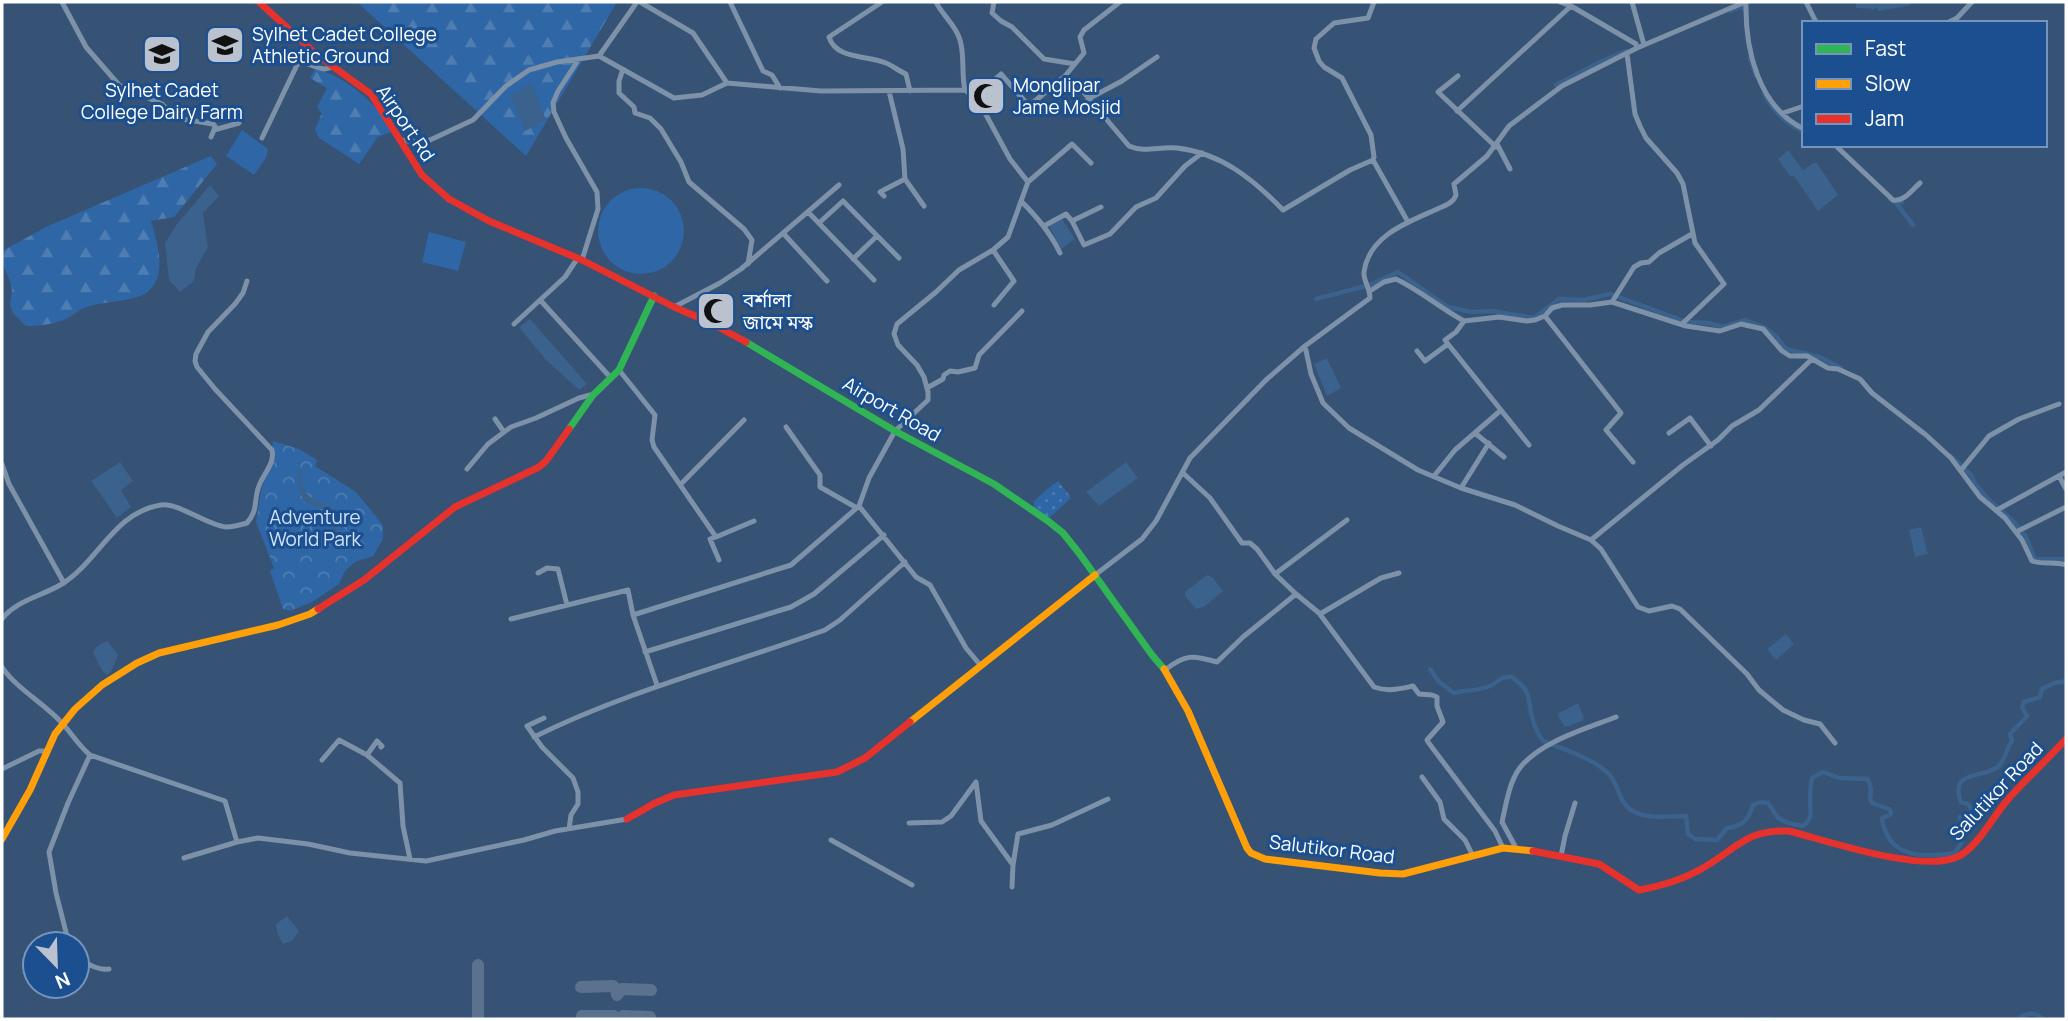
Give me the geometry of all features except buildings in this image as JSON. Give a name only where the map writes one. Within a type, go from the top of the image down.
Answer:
[{"type":"main road","name":"Airport Rd","points":[[259,2],[287,29],[371,94],[422,175],[449,199],[489,221],[580,259],[654,296]]},
{"type":"main road","name":"Airport Road","points":[[654,296],[730,334],[895,431],[994,484],[1063,533],[1095,575]]},
{"type":"main road","points":[[2,839],[63,723],[102,685],[150,656],[278,625],[310,614],[341,596],[382,566],[455,507],[539,467],[593,395],[619,370],[654,296]]},
{"type":"main road","points":[[627,819],[674,795],[837,772],[865,758],[1095,575]]},
{"type":"main road","name":"Salutikor Road","points":[[1095,575],[1165,670],[1188,711],[1247,848],[1251,853],[1265,859],[1391,874],[1416,872],[1503,848],[1516,848],[1599,864],[1639,890],[1697,871],[1751,834],[1772,829],[1900,859],[1929,862],[1953,858],[1964,853],[2004,804],[2066,739]]},
{"type":"street","points":[[62,2],[86,47],[119,85],[162,104],[176,118],[213,124],[215,126],[211,137]]},
{"type":"street","points":[[599,56],[638,2],[693,33],[727,83]]},
{"type":"street","points":[[730,2],[763,71],[772,75],[780,88]]},
{"type":"street","points":[[882,2],[829,37],[831,44],[852,56],[868,57],[906,74],[910,90]]},
{"type":"street","points":[[936,2],[941,13],[955,28],[960,40],[965,90]]},
{"type":"street","points":[[994,2],[992,13],[1012,27],[1044,59],[1075,64]]},
{"type":"street","points":[[975,97],[1001,74],[1029,106],[1065,76],[1084,53],[1080,37],[1084,30],[1120,2]]},
{"type":"street","points":[[1374,2],[1368,18],[1334,23],[1316,39],[1314,48],[1324,67],[1342,78],[1371,135],[1373,160],[1408,222]]},
{"type":"street","points":[[1560,2],[1641,47]]},
{"type":"street","points":[[1632,2],[1641,47]]},
{"type":"street","points":[[1095,575],[1143,539],[1156,521],[1190,458],[1266,380],[1305,346],[1370,298],[1364,275],[1369,254],[1386,234],[1452,202],[1456,195],[1454,184],[1496,145],[1506,129],[1546,96],[1641,47],[1746,2],[1752,61],[1770,100],[1802,128]]},
{"type":"street","points":[[1806,2],[1816,21]]},
{"type":"street","points":[[1951,21],[1972,2]]},
{"type":"street","points":[[1457,111],[1571,6]]},
{"type":"street","points":[[1627,54],[1635,114],[1640,126],[1646,138],[1677,173],[1683,184],[1692,234],[1702,254],[1724,284],[1684,322]]},
{"type":"street","points":[[398,139],[417,142],[430,140],[473,120],[506,86],[529,70],[599,56],[674,98],[702,95],[727,83],[821,91],[965,90],[978,100],[1010,159],[1028,182]]},
{"type":"street","points":[[1088,99],[1129,77],[1157,57]]},
{"type":"street","points":[[514,324],[541,301],[580,259],[598,209],[597,192],[554,112],[558,91],[579,58]]},
{"type":"street","points":[[262,138],[300,62],[323,69],[334,66]]},
{"type":"street","points":[[623,69],[619,93],[634,107],[635,113],[650,118],[661,129],[681,162],[688,182],[744,229],[752,240],[748,264]]},
{"type":"street","points":[[1065,76],[1080,88],[1125,143],[1133,148],[1174,147],[1203,153],[1245,174],[1283,210],[1350,170],[1373,160]]},
{"type":"street","points":[[1458,76],[1438,92],[1496,145],[1510,169]]},
{"type":"street","points":[[889,91],[903,149],[905,179],[924,206]]},
{"type":"street","points":[[1783,113],[1802,106]]},
{"type":"street","points":[[214,130],[239,123]]},
{"type":"street","points":[[632,615],[791,565],[858,507],[869,478],[895,431],[928,400],[927,388],[917,365],[898,345],[894,334],[897,324],[958,271],[993,250],[1008,237],[1028,182],[1072,144],[1091,163]]},
{"type":"street","points":[[1837,147],[1893,200],[1903,198],[1920,183]]},
{"type":"street","points":[[1044,226],[1066,214],[1084,244],[1110,234],[1136,207],[1156,198],[1175,175],[1203,153]]},
{"type":"street","points":[[884,196],[880,192],[905,179]]},
{"type":"street","points":[[674,307],[720,283],[748,264],[839,185]]},
{"type":"street","points":[[819,223],[843,201],[899,258]]},
{"type":"street","points":[[1021,201],[1044,226],[1060,253]]},
{"type":"street","points":[[1072,221],[1101,207]]},
{"type":"street","points":[[808,212],[874,280]]},
{"type":"street","points":[[783,233],[827,281]]},
{"type":"street","points":[[1613,300],[1634,267],[1649,262],[1692,234]]},
{"type":"street","points":[[853,259],[877,236]]},
{"type":"street","points":[[993,250],[1014,281],[995,305]]},
{"type":"street","points":[[1370,291],[1384,282],[1396,279],[1416,288],[1442,309],[1464,321],[1499,317],[1527,321],[1545,316],[1552,307],[1590,305],[1613,300],[1720,331],[1735,326],[1763,329],[1782,351],[1790,356],[1807,356],[1828,368],[1838,369],[1860,379],[1872,393],[1951,458],[1980,497],[1997,510],[2017,532],[2032,561],[2066,565]]},
{"type":"street","points":[[2,619],[14,607],[64,583],[97,553],[115,528],[142,510],[163,504],[223,527],[247,523],[254,515],[259,485],[274,454],[215,389],[195,361],[195,354],[208,332],[235,304],[247,281]]},
{"type":"street","points":[[541,301],[611,378]]},
{"type":"street","points":[[927,388],[943,379],[950,370],[958,372],[975,368],[979,355],[1022,311]]},
{"type":"street","points":[[1545,316],[1621,413],[1606,430],[1633,462]]},
{"type":"street","points":[[1464,321],[1456,332],[1445,340],[1529,445]]},
{"type":"street","points":[[1417,351],[1425,361],[1448,344]]},
{"type":"street","points":[[1305,346],[1311,374],[1323,403],[1349,428],[1418,470],[1461,488],[1515,505],[1591,540],[1601,549],[1638,607],[1649,611],[1672,606],[1680,609],[1747,674],[1759,691],[1783,710],[1804,720],[1820,723],[1835,743]]},
{"type":"street","points":[[1591,540],[1683,465],[1711,446],[1732,426],[1759,410],[1812,359]]},
{"type":"street","points":[[619,370],[655,415],[652,440],[654,447],[716,537]]},
{"type":"street","points":[[467,469],[488,444],[516,424],[579,398],[593,395]]},
{"type":"street","points":[[1961,470],[1989,436],[2019,419],[2059,404]]},
{"type":"street","points":[[1434,476],[1455,450],[1500,411]]},
{"type":"street","points":[[1669,433],[1690,418],[1711,446]]},
{"type":"street","points":[[495,419],[504,432]]},
{"type":"street","points":[[681,484],[744,420]]},
{"type":"street","points":[[786,426],[820,475],[820,487],[858,507],[884,535],[916,577],[930,585],[966,648],[981,666]]},
{"type":"street","points":[[1475,433],[1504,457]]},
{"type":"street","points":[[1461,488],[1489,443]]},
{"type":"street","points":[[2,464],[9,484],[64,583]]},
{"type":"street","points":[[1997,510],[2066,472]]},
{"type":"street","points":[[1183,473],[1210,498],[1242,543],[1250,543],[1257,549],[1275,573],[1320,614],[1374,687],[1383,691],[1394,691],[1413,686],[1419,694],[1437,697],[1437,706],[1443,722],[1427,740],[1496,831],[1503,848]]},
{"type":"street","points":[[2059,476],[2066,489]]},
{"type":"street","points":[[2017,532],[2066,507]]},
{"type":"street","points":[[1275,573],[1346,520]]},
{"type":"street","points":[[719,560],[710,539],[754,521]]},
{"type":"street","points":[[645,652],[790,607],[814,594],[884,535]]},
{"type":"street","points":[[534,737],[657,685],[825,630],[905,562]]},
{"type":"street","points":[[538,573],[547,568],[558,569],[566,605]]},
{"type":"street","points":[[1320,614],[1381,578],[1399,573]]},
{"type":"street","points":[[511,619],[628,590],[632,615],[657,685]]},
{"type":"street","points":[[1165,670],[1189,656],[1217,662],[1243,636],[1296,594]]},
{"type":"street","points":[[2,667],[15,683],[63,723],[90,755],[225,801],[237,842]]},
{"type":"street","points":[[1516,848],[1502,821],[1511,785],[1519,769],[1543,747],[1616,717]]},
{"type":"street","points":[[544,718],[527,726],[573,778],[578,792],[578,804],[571,815],[569,829]]},
{"type":"street","points":[[322,760],[339,740],[367,755],[400,783],[403,827],[410,859]]},
{"type":"street","points":[[367,755],[377,741],[381,747]]},
{"type":"street","points":[[2,769],[39,751],[47,751]]},
{"type":"street","points":[[65,930],[49,852],[90,755]]},
{"type":"street","points":[[1422,777],[1440,802],[1444,819],[1465,840],[1472,856]]},
{"type":"street","points":[[909,823],[942,822],[951,816],[976,782],[981,821],[1013,865]]},
{"type":"street","points":[[1012,887],[1018,834],[1052,825],[1108,799]]},
{"type":"street","points":[[1561,856],[1575,803]]},
{"type":"street","points":[[184,858],[258,838],[426,862],[569,829],[627,819]]},
{"type":"street","points":[[831,840],[912,885]]},
{"type":"street","points":[[91,965],[102,970],[109,969]]},
{"type":"green space","points":[[357,2],[617,2],[526,156]]},
{"type":"green space","points":[[315,69],[340,79],[363,95],[378,111],[391,132],[378,137],[359,164],[319,138],[315,129],[322,113],[317,107],[327,88],[310,78]]},
{"type":"green space","points":[[242,130],[268,149],[266,158],[254,175],[226,156]]},
{"type":"green space","points":[[211,156],[217,164],[174,217],[151,221],[159,254],[159,266],[158,277],[146,293],[87,307],[68,318],[48,324],[26,326],[15,315],[10,306],[12,290],[2,262],[2,251],[48,226]]},
{"type":"green space","points":[[641,188],[657,192],[671,201],[680,215],[684,231],[680,247],[671,261],[657,270],[641,274],[625,270],[611,261],[602,247],[598,231],[602,215],[611,201],[625,192]]},
{"type":"green space","points":[[429,232],[466,242],[458,271],[422,262]]},
{"type":"green space","name":"Adventure World Park","points":[[273,441],[299,449],[317,460],[315,466],[356,492],[383,525],[383,539],[373,556],[355,562],[345,571],[339,584],[312,602],[290,611],[283,609],[270,571],[274,568],[256,522]]},
{"type":"green space","points":[[1058,481],[1070,499],[1047,517],[1034,508],[1034,501]]},
{"type":"shaded area","points":[[1856,2],[1875,2],[1876,6],[1876,2],[1912,3],[1879,11],[1876,7],[1856,8]]},
{"type":"shaded area","points":[[531,83],[546,120],[525,131],[511,96]]},
{"type":"shaded area","points":[[1788,150],[1803,170],[1817,163],[1838,195],[1818,211],[1794,176],[1790,176],[1778,159]]},
{"type":"shaded area","points":[[210,185],[219,196],[203,213],[208,247],[196,268],[194,281],[180,292],[169,280],[165,243],[177,224]]},
{"type":"shaded area","points":[[1062,219],[1075,239],[1061,249],[1049,226]]},
{"type":"shaded area","points":[[530,319],[587,384],[579,390],[546,360],[519,327]]},
{"type":"shaded area","points":[[1327,358],[1341,388],[1327,396],[1314,364]]},
{"type":"shaded area","points":[[120,462],[133,481],[121,490],[131,507],[117,518],[91,481]]},
{"type":"shaded area","points":[[1126,462],[1138,478],[1099,506],[1086,492]]},
{"type":"shaded area","points":[[300,470],[307,494],[339,513],[337,533],[332,532],[333,519],[304,500],[301,495],[297,472]]},
{"type":"shaded area","points":[[1921,527],[1928,554],[1915,557],[1909,530]]},
{"type":"shaded area","points":[[1207,575],[1213,578],[1223,591],[1204,607],[1196,609],[1185,596],[1185,592]]},
{"type":"shaded area","points":[[1786,634],[1794,644],[1776,660],[1767,649]]},
{"type":"shaded area","points":[[108,641],[118,655],[108,675],[103,672],[93,653],[97,647]]},
{"type":"shaded area","points":[[1578,703],[1583,721],[1565,727],[1558,716],[1559,713]]},
{"type":"shaded area","points":[[287,916],[299,931],[292,941],[283,944],[276,924]]},
{"type":"waterway","points":[[1731,11],[1743,6],[1745,11]]},
{"type":"waterway","points":[[1556,85],[1626,51]]},
{"type":"waterway","points":[[1750,58],[1756,76]]},
{"type":"waterway","points":[[1764,94],[1781,116],[1802,131]]},
{"type":"waterway","points":[[1890,199],[1896,203],[1902,202]]},
{"type":"waterway","points":[[1896,203],[1913,225]]},
{"type":"waterway","points":[[1370,285],[1398,272],[1448,307],[1534,318],[1559,299],[1584,300],[1610,294],[1687,322],[1723,327],[1745,320],[1764,327],[1776,336],[1786,349],[1819,357],[1841,368]]},
{"type":"waterway","points":[[1316,299],[1366,286]]},
{"type":"waterway","points":[[1951,456],[1971,475],[1990,501],[2021,530],[2035,559],[2066,561]]},
{"type":"waterway","points":[[1430,669],[1439,682],[1454,693],[1491,686],[1503,678],[1512,677],[1527,693],[1534,724],[1543,741],[1600,766],[1613,780],[1631,810],[1657,817],[1686,816],[1688,834],[1695,839],[1717,840],[1727,828],[1738,826],[1744,821],[1753,805],[1761,802],[1768,803],[1778,818],[1803,826],[1810,816],[1812,778],[1823,772],[1839,778],[1868,779],[1872,803],[1891,812],[1882,818],[1891,841],[1899,848],[1919,855],[1954,853],[1961,843],[1960,817],[1973,812],[1968,804],[1961,802],[1959,784],[1970,776],[1999,766],[2012,741],[2010,734],[2027,716],[2022,707],[2024,702],[2040,697],[2042,689],[2066,681]]},
{"type":"waterway","points":[[2018,1019],[2027,1014],[2034,1014],[2042,1019]]},
{"type":"waterway","points":[[1761,1019],[1771,1019]]},
{"type":"taxiway","points":[[478,965],[478,1019]]},
{"type":"taxiway","points":[[581,987],[613,986],[617,995],[622,989],[651,990]]},
{"type":"taxiway","points":[[582,1016],[614,1016],[617,1019]]},
{"type":"taxiway","points":[[619,1019],[623,1016],[650,1017]]},
{"type":"traffic: fast","points":[[569,429],[593,395],[619,370],[654,296]]},
{"type":"traffic: fast","points":[[746,342],[895,431],[994,484],[1048,521],[1063,533],[1079,553],[1164,669]]},
{"type":"traffic: slow","points":[[910,722],[1095,575]]},
{"type":"traffic: slow","points":[[2,839],[30,790],[55,734],[75,709],[102,685],[159,653],[278,625],[318,609]]},
{"type":"traffic: slow","points":[[1164,669],[1188,711],[1251,853],[1265,859],[1403,874],[1503,848],[1533,851]]},
{"type":"traffic: jam","points":[[259,2],[317,55],[371,94],[422,175],[449,199],[489,221],[582,260],[746,342]]},
{"type":"traffic: jam","points":[[318,609],[364,580],[455,507],[539,467],[569,429]]},
{"type":"traffic: jam","points":[[627,819],[674,795],[837,772],[865,758],[910,722]]},
{"type":"traffic: jam","points":[[1533,851],[1599,864],[1639,890],[1686,876],[1751,837],[1774,831],[1789,831],[1874,854],[1941,861],[1965,853],[1979,839],[2010,797],[2066,739]]},
{"type":"place","name":"Sylhet Cadet College Athletic Ground","points":[[225,45]]},
{"type":"place","name":"Sylhet Cadet College Dairy Farm","points":[[162,54]]},
{"type":"place","name":"Monglipar Jame Mosjid","points":[[986,96]]},
{"type":"place","name":"বর্শালা জামে মস্ক","points":[[716,311]]}]
